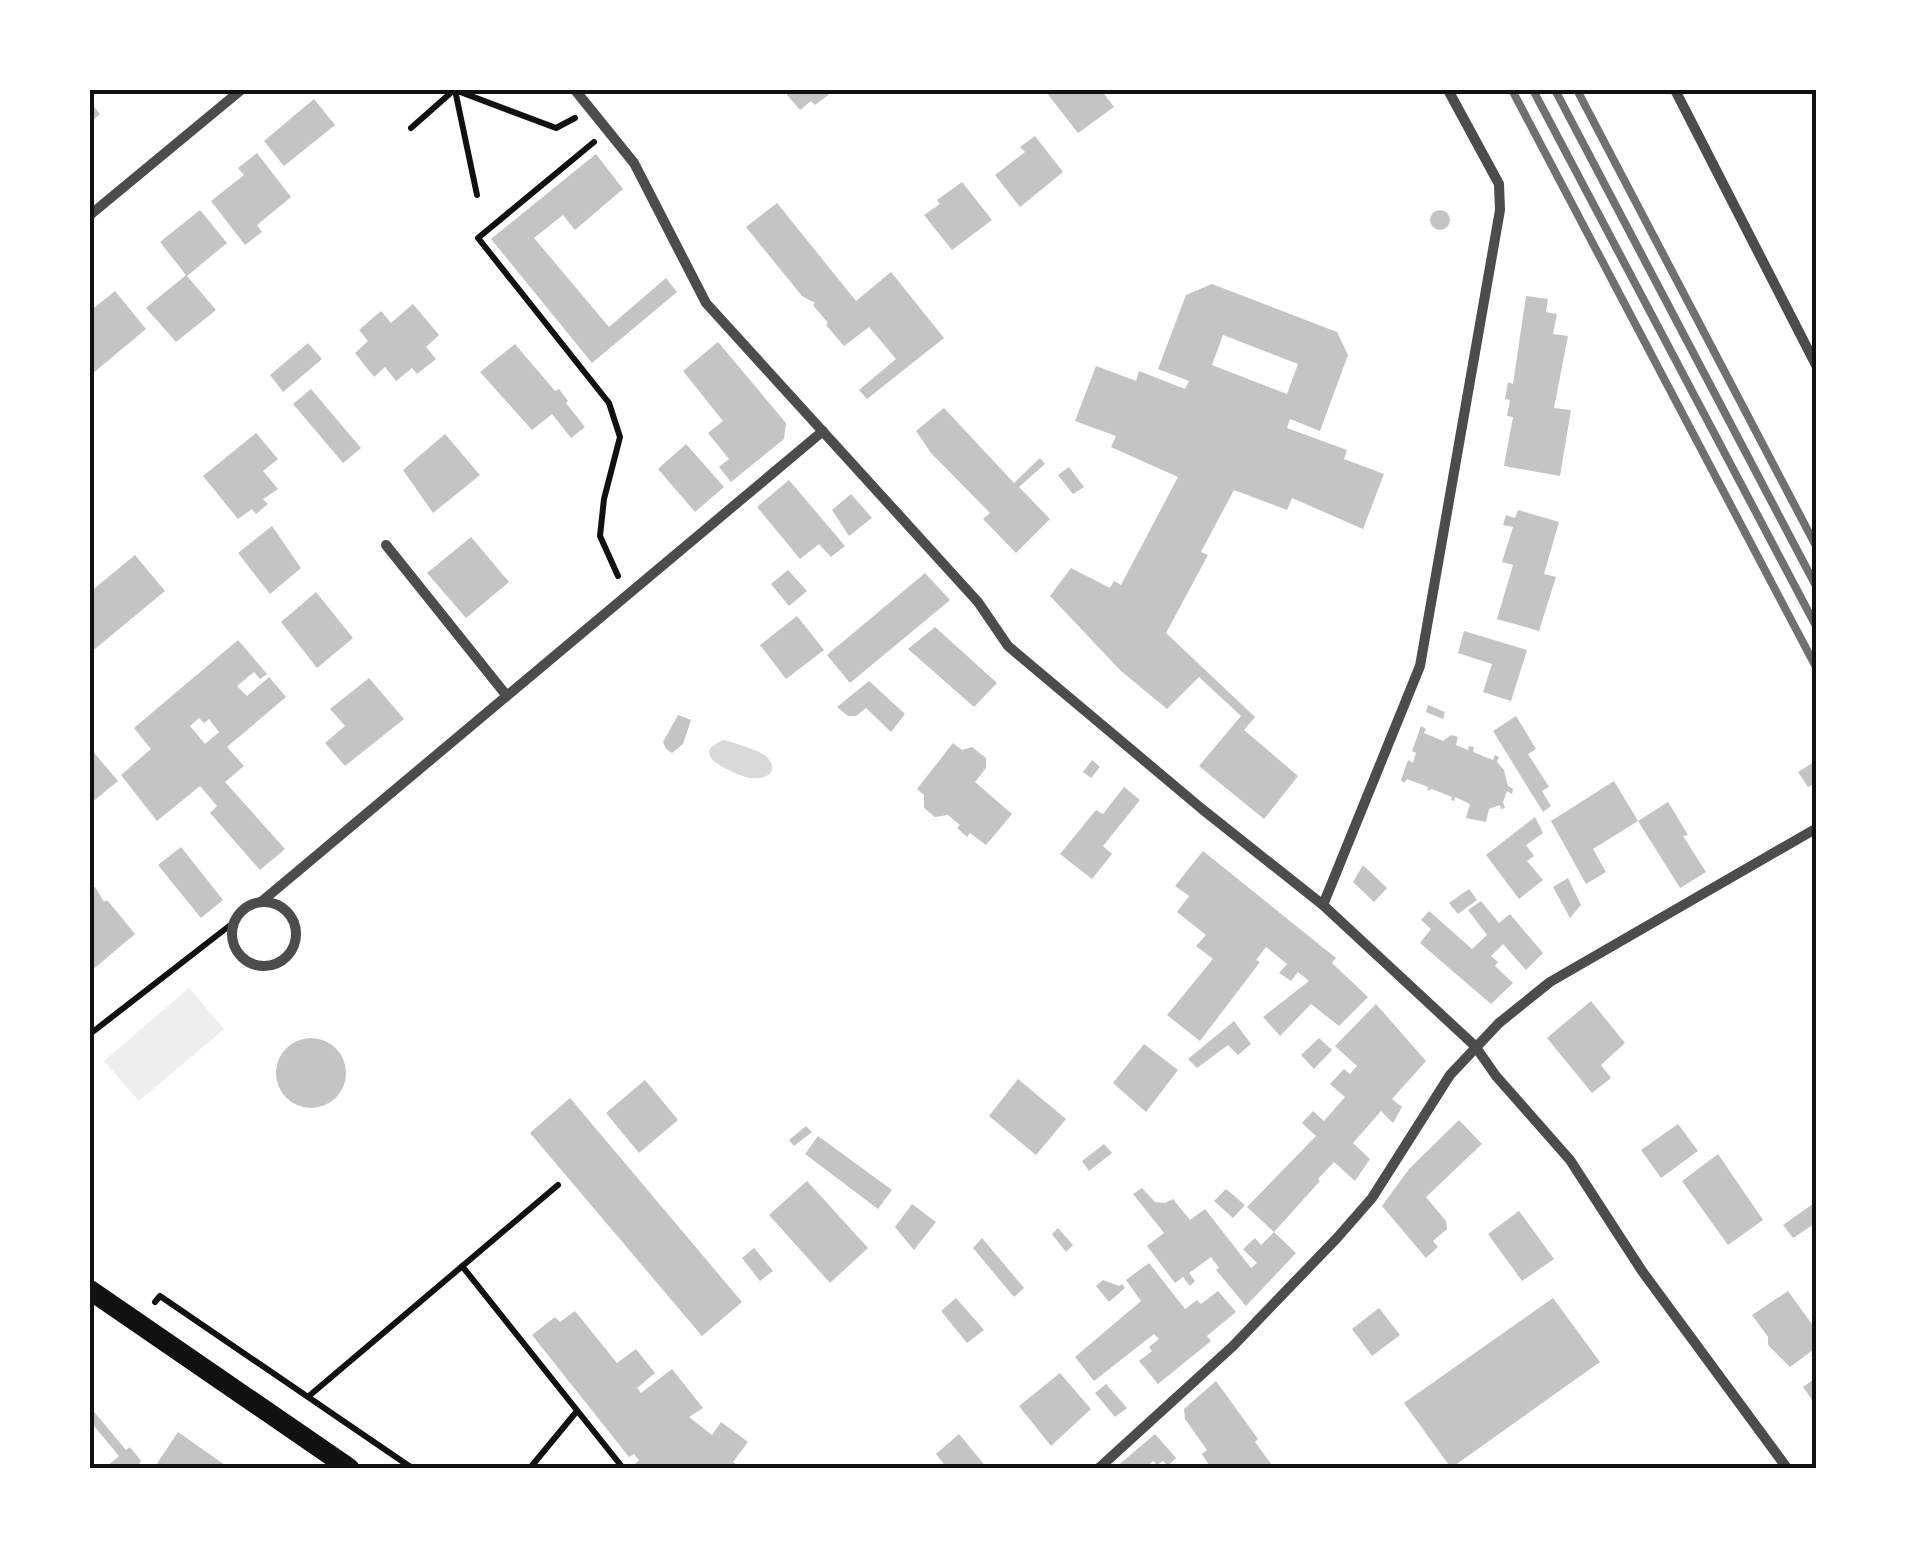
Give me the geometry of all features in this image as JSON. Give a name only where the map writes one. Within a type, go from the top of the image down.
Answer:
[{"type":"main road","points":[[90,1290],[349,1468]]},
{"type":"street","points":[[90,215],[241,90]]},
{"type":"street","points":[[574,90],[634,162],[706,302],[978,602],[1008,646],[1323,905],[1476,1046],[1496,1076],[1570,1160],[1642,1270],[1787,1468]]},
{"type":"street","points":[[1323,905],[1420,666],[1500,210],[1499,184],[1448,90]]},
{"type":"street","points":[[1674,90],[1817,367]]},
{"type":"street","points":[[261,902],[279,905],[296,926],[295,944],[284,958],[268,965],[242,957],[233,942],[234,924],[244,908],[261,902],[823,431]]},
{"type":"street","points":[[386,545],[507,696]]},
{"type":"street","points":[[1098,1468],[1233,1346],[1337,1238],[1372,1198],[1450,1075],[1476,1046],[1550,982],[1817,828]]},
{"type":"path","points":[[455,90],[556,128],[591,110]]},
{"type":"path","points":[[411,128],[455,90]]},
{"type":"path","points":[[455,90],[477,195]]},
{"type":"path","points":[[608,131],[478,238],[609,403],[620,438],[604,500],[600,536],[626,596]]},
{"type":"path","points":[[90,1034],[234,924]]},
{"type":"path","points":[[309,1396],[558,1184]]},
{"type":"path","points":[[462,1266],[623,1468]]},
{"type":"path","points":[[140,1324],[160,1296],[412,1468]]},
{"type":"path","points":[[530,1468],[578,1410]]},
{"type":"shaded area","points":[[724,740],[765,755],[771,764],[770,773],[749,778],[714,761],[709,751]]},
{"type":"shaded area","points":[[189,988],[224,1029],[139,1101],[104,1061]]},
{"type":"building","points":[[783,90],[835,90],[815,105],[811,101],[800,110]]},
{"type":"building","points":[[1101,90],[1114,107],[1078,133],[1046,92]]},
{"type":"building","points":[[314,99],[335,125],[284,166],[264,141]]},
{"type":"building","points":[[90,102],[100,114],[90,123]]},
{"type":"building","points":[[1035,136],[1063,172],[1020,207],[995,175],[1025,152],[1020,147]]},
{"type":"building","points":[[257,153],[291,197],[257,225],[262,232],[245,245],[211,201],[244,175],[238,168]]},
{"type":"building","points":[[596,154],[623,189],[575,230],[563,215],[534,238],[609,327],[666,278],[677,292],[592,363],[491,239]]},
{"type":"building","points":[[962,182],[992,220],[952,250],[924,215]]},
{"type":"building","points":[[777,203],[856,301],[891,272],[944,338],[867,399],[859,390],[896,359],[869,327],[844,346],[826,325],[815,303],[802,296],[746,227]]},
{"type":"building","points":[[200,210],[227,243],[187,276],[216,310],[176,342],[146,308],[186,275],[160,242]]},
{"type":"building","points":[[1440,210],[1450,220],[1440,230],[1430,220]]},
{"type":"building","points":[[1212,284],[1337,332],[1348,355],[1320,431],[1290,419],[1287,428],[1347,450],[1344,459],[1384,474],[1363,529],[1292,498],[1287,510],[1234,490],[1201,552],[1208,555],[1166,633],[1255,717],[1244,730],[1298,776],[1264,819],[1199,766],[1241,716],[1199,677],[1167,709],[1121,671],[1050,596],[1071,568],[1110,588],[1114,581],[1121,585],[1178,477],[1111,447],[1116,436],[1075,421],[1096,366],[1136,381],[1139,371],[1185,389],[1189,381],[1158,369],[1186,295]],"holes":[[[1223,335],[1298,364],[1287,394],[1212,365]]]},
{"type":"building","points":[[115,291],[146,329],[92,374],[90,311]]},
{"type":"building","points":[[1526,296],[1548,299],[1546,312],[1557,314],[1553,334],[1568,336],[1554,408],[1571,410],[1560,476],[1504,466],[1513,417],[1507,416],[1510,400],[1505,399],[1508,382],[1513,384]]},
{"type":"building","points":[[413,304],[439,335],[426,347],[436,359],[417,374],[412,368],[396,381],[385,367],[374,377],[355,353],[368,341],[359,330],[381,311],[391,323]]},
{"type":"building","points":[[718,342],[786,423],[784,439],[731,482],[719,467],[729,459],[708,433],[723,421],[683,371]]},
{"type":"building","points":[[308,343],[322,359],[283,392],[270,375]]},
{"type":"building","points":[[515,344],[555,391],[559,389],[585,427],[571,438],[552,414],[532,430],[480,372]]},
{"type":"building","points":[[311,389],[361,448],[343,463],[293,404]]},
{"type":"building","points":[[944,408],[1014,483],[1040,458],[1045,464],[1019,487],[1050,519],[1016,553],[983,519],[990,513],[931,453],[916,431]]},
{"type":"building","points":[[256,433],[278,459],[263,471],[278,489],[263,499],[268,504],[256,514],[252,509],[238,519],[203,476]]},
{"type":"building","points":[[445,434],[480,475],[433,513],[403,470]]},
{"type":"building","points":[[686,444],[724,487],[695,512],[658,469]]},
{"type":"building","points":[[1069,467],[1084,487],[1073,494],[1058,475]]},
{"type":"building","points":[[789,480],[845,546],[831,557],[819,544],[800,559],[757,507]]},
{"type":"building","points":[[851,494],[872,518],[849,536],[832,510]]},
{"type":"building","points":[[1518,510],[1559,522],[1544,574],[1556,577],[1539,631],[1497,619],[1513,565],[1502,562],[1513,527],[1503,525],[1506,515],[1515,518]]},
{"type":"building","points":[[272,526],[301,568],[270,594],[238,553]]},
{"type":"building","points":[[471,537],[509,582],[466,618],[427,573]]},
{"type":"building","points":[[135,555],[165,591],[90,653],[90,592]]},
{"type":"building","points":[[788,570],[807,591],[789,606],[771,584]]},
{"type":"building","points":[[925,573],[950,600],[850,683],[827,655]]},
{"type":"building","points":[[316,592],[353,638],[317,668],[281,622]]},
{"type":"building","points":[[797,616],[824,650],[786,679],[760,645]]},
{"type":"building","points":[[935,627],[997,683],[974,707],[908,649]]},
{"type":"building","points":[[1464,631],[1527,650],[1511,701],[1483,692],[1492,664],[1458,653]]},
{"type":"building","points":[[238,640],[267,674],[260,679],[254,672],[237,686],[247,696],[269,677],[286,697],[227,747],[244,766],[225,782],[285,849],[260,870],[210,813],[217,806],[200,786],[157,821],[121,775],[151,749],[134,728]],"holes":[[[199,718],[204,723],[209,719],[219,732],[205,744],[190,726]]]},
{"type":"building","points":[[369,678],[404,719],[345,766],[325,743],[345,726],[330,709]]},
{"type":"building","points":[[869,681],[905,714],[891,732],[866,708],[856,716],[848,716],[837,707]]},
{"type":"building","points":[[1428,705],[1445,712],[1443,719],[1426,712]]},
{"type":"building","points":[[678,715],[691,720],[683,744],[672,753],[663,742]]},
{"type":"building","points":[[1516,716],[1536,749],[1528,754],[1549,787],[1542,791],[1551,806],[1543,812],[1493,731]]},
{"type":"building","points":[[1421,726],[1426,729],[1424,733],[1443,741],[1451,735],[1458,737],[1456,745],[1468,750],[1469,746],[1474,747],[1473,752],[1493,760],[1495,755],[1499,757],[1497,762],[1513,789],[1512,794],[1507,791],[1505,808],[1500,805],[1489,809],[1486,822],[1466,818],[1470,804],[1455,797],[1451,800],[1452,797],[1432,789],[1427,791],[1428,787],[1407,779],[1404,783],[1401,780],[1408,760],[1413,763],[1416,753],[1412,751]]},
{"type":"building","points":[[953,743],[962,750],[972,747],[986,758],[986,768],[975,782],[1012,814],[986,845],[970,833],[967,837],[948,815],[935,817],[924,808],[924,795],[917,789]]},
{"type":"building","points":[[90,748],[118,781],[90,804]]},
{"type":"building","points":[[1092,760],[1100,767],[1091,778],[1083,772]]},
{"type":"building","points":[[1817,760],[1817,782],[1808,787],[1798,772]]},
{"type":"building","points":[[1614,781],[1638,821],[1593,849],[1606,872],[1586,884],[1551,821]]},
{"type":"building","points":[[1124,787],[1140,800],[1103,846],[1112,854],[1092,879],[1060,854],[1096,810],[1103,814]]},
{"type":"building","points":[[1668,802],[1688,835],[1683,836],[1706,872],[1680,888],[1638,821]]},
{"type":"building","points":[[1535,817],[1543,833],[1526,845],[1534,856],[1527,861],[1543,880],[1519,899],[1486,855]]},
{"type":"building","points":[[181,847],[223,900],[201,918],[158,865]]},
{"type":"building","points":[[1203,851],[1336,958],[1332,963],[1368,997],[1339,1026],[1311,1004],[1280,1036],[1263,1017],[1309,981],[1298,972],[1291,981],[1279,973],[1287,964],[1266,947],[1256,960],[1260,962],[1200,1041],[1167,1015],[1213,959],[1196,946],[1206,935],[1177,912],[1189,896],[1175,886]]},
{"type":"building","points":[[1363,865],[1387,888],[1374,902],[1353,882]]},
{"type":"building","points":[[1568,878],[1581,905],[1570,918],[1553,887]]},
{"type":"building","points":[[95,887],[135,934],[90,972],[90,891]]},
{"type":"building","points":[[1469,889],[1477,900],[1458,914],[1449,903]]},
{"type":"building","points":[[1481,901],[1499,923],[1510,914],[1543,953],[1526,970],[1503,944],[1491,956],[1498,962],[1495,966],[1513,983],[1491,1004],[1420,943],[1431,929],[1421,920],[1429,911],[1472,949],[1487,935],[1468,910]]},
{"type":"building","points":[[1591,1001],[1625,1043],[1601,1065],[1611,1078],[1592,1093],[1547,1038]]},
{"type":"building","points":[[1376,1004],[1426,1061],[1392,1099],[1402,1107],[1393,1123],[1381,1111],[1353,1143],[1370,1159],[1355,1181],[1334,1162],[1274,1232],[1247,1207],[1316,1136],[1302,1123],[1313,1111],[1324,1121],[1345,1097],[1330,1084],[1344,1069],[1350,1074],[1357,1066],[1335,1046]]},
{"type":"building","points":[[1234,1021],[1251,1044],[1238,1055],[1228,1045],[1197,1068],[1188,1059]]},
{"type":"building","points":[[311,1038],[336,1048],[346,1073],[336,1098],[311,1108],[286,1098],[276,1073],[286,1048]]},
{"type":"building","points":[[1319,1038],[1332,1050],[1314,1069],[1301,1055]]},
{"type":"building","points":[[1144,1044],[1178,1070],[1146,1112],[1113,1083]]},
{"type":"building","points":[[1018,1079],[1066,1119],[1036,1155],[989,1116]]},
{"type":"building","points":[[645,1080],[678,1120],[639,1153],[606,1113]]},
{"type":"building","points":[[570,1098],[742,1302],[702,1336],[530,1133]]},
{"type":"building","points":[[1459,1120],[1482,1144],[1426,1197],[1446,1221],[1447,1229],[1433,1241],[1438,1247],[1426,1258],[1382,1206],[1409,1169]]},
{"type":"building","points":[[1678,1124],[1698,1151],[1661,1178],[1641,1150]]},
{"type":"building","points":[[806,1126],[812,1132],[794,1146],[789,1140]]},
{"type":"building","points":[[818,1136],[892,1190],[878,1209],[805,1154]]},
{"type":"building","points":[[1104,1144],[1112,1153],[1089,1171],[1082,1161]]},
{"type":"building","points":[[1718,1154],[1763,1220],[1728,1245],[1682,1181]]},
{"type":"building","points":[[807,1181],[868,1248],[830,1283],[769,1215]]},
{"type":"building","points":[[1142,1188],[1155,1202],[1173,1199],[1190,1220],[1205,1209],[1251,1268],[1257,1263],[1243,1249],[1255,1238],[1261,1245],[1274,1232],[1296,1253],[1246,1306],[1216,1270],[1219,1268],[1211,1257],[1189,1273],[1195,1281],[1190,1286],[1183,1277],[1175,1283],[1147,1246],[1164,1233],[1133,1194]]},
{"type":"building","points":[[1226,1189],[1245,1205],[1233,1218],[1214,1201]]},
{"type":"building","points":[[1817,1201],[1817,1222],[1793,1238],[1783,1225]]},
{"type":"building","points":[[912,1204],[936,1222],[914,1250],[895,1227]]},
{"type":"building","points":[[1519,1211],[1554,1259],[1522,1281],[1488,1234]]},
{"type":"building","points":[[1058,1228],[1073,1245],[1066,1252],[1052,1234]]},
{"type":"building","points":[[982,1238],[1024,1288],[1014,1297],[973,1248]]},
{"type":"building","points":[[754,1248],[773,1271],[760,1281],[742,1258]]},
{"type":"building","points":[[1149,1263],[1185,1309],[1197,1300],[1201,1304],[1218,1291],[1236,1312],[1207,1336],[1211,1341],[1158,1384],[1139,1361],[1159,1339],[1154,1334],[1094,1381],[1075,1357],[1141,1301],[1126,1280]]},
{"type":"building","points":[[1103,1280],[1125,1288],[1109,1302],[1096,1286]]},
{"type":"building","points":[[1788,1291],[1814,1327],[1817,1338],[1817,1347],[1790,1367],[1768,1345],[1768,1337],[1752,1315]]},
{"type":"building","points":[[956,1298],[984,1330],[967,1343],[941,1311]]},
{"type":"building","points":[[1553,1298],[1600,1362],[1451,1468],[1404,1403]]},
{"type":"building","points":[[1379,1308],[1400,1335],[1372,1356],[1352,1329]]},
{"type":"building","points":[[575,1311],[617,1363],[636,1349],[655,1373],[637,1388],[641,1393],[672,1369],[703,1408],[689,1417],[712,1435],[721,1422],[748,1442],[733,1462],[741,1468],[641,1468],[635,1464],[639,1460],[634,1454],[629,1457],[532,1335],[555,1317],[560,1322]]},
{"type":"building","points":[[1060,1373],[1091,1409],[1051,1446],[1019,1406]]},
{"type":"building","points":[[1817,1377],[1817,1407],[1803,1387]]},
{"type":"building","points":[[1216,1381],[1274,1468],[1211,1468],[1202,1454],[1207,1450],[1185,1419],[1184,1409]]},
{"type":"building","points":[[1106,1384],[1127,1408],[1115,1417],[1095,1393]]},
{"type":"building","points":[[90,1407],[126,1450],[130,1447],[141,1461],[137,1468],[105,1468],[119,1456],[90,1421]]},
{"type":"building","points":[[178,1432],[225,1465],[223,1468],[154,1468]]},
{"type":"building","points":[[959,1434],[987,1468],[947,1468],[936,1454]]},
{"type":"building","points":[[1155,1434],[1176,1458],[1168,1466],[1163,1461],[1157,1465],[1153,1461],[1145,1468],[1115,1468]]},
{"type":"railway","points":[[1512,90],[1817,669]]},
{"type":"railway","points":[[1533,90],[1817,628]]},
{"type":"railway","points":[[1555,90],[1817,588]]},
{"type":"railway","points":[[1577,90],[1817,548]]}]
